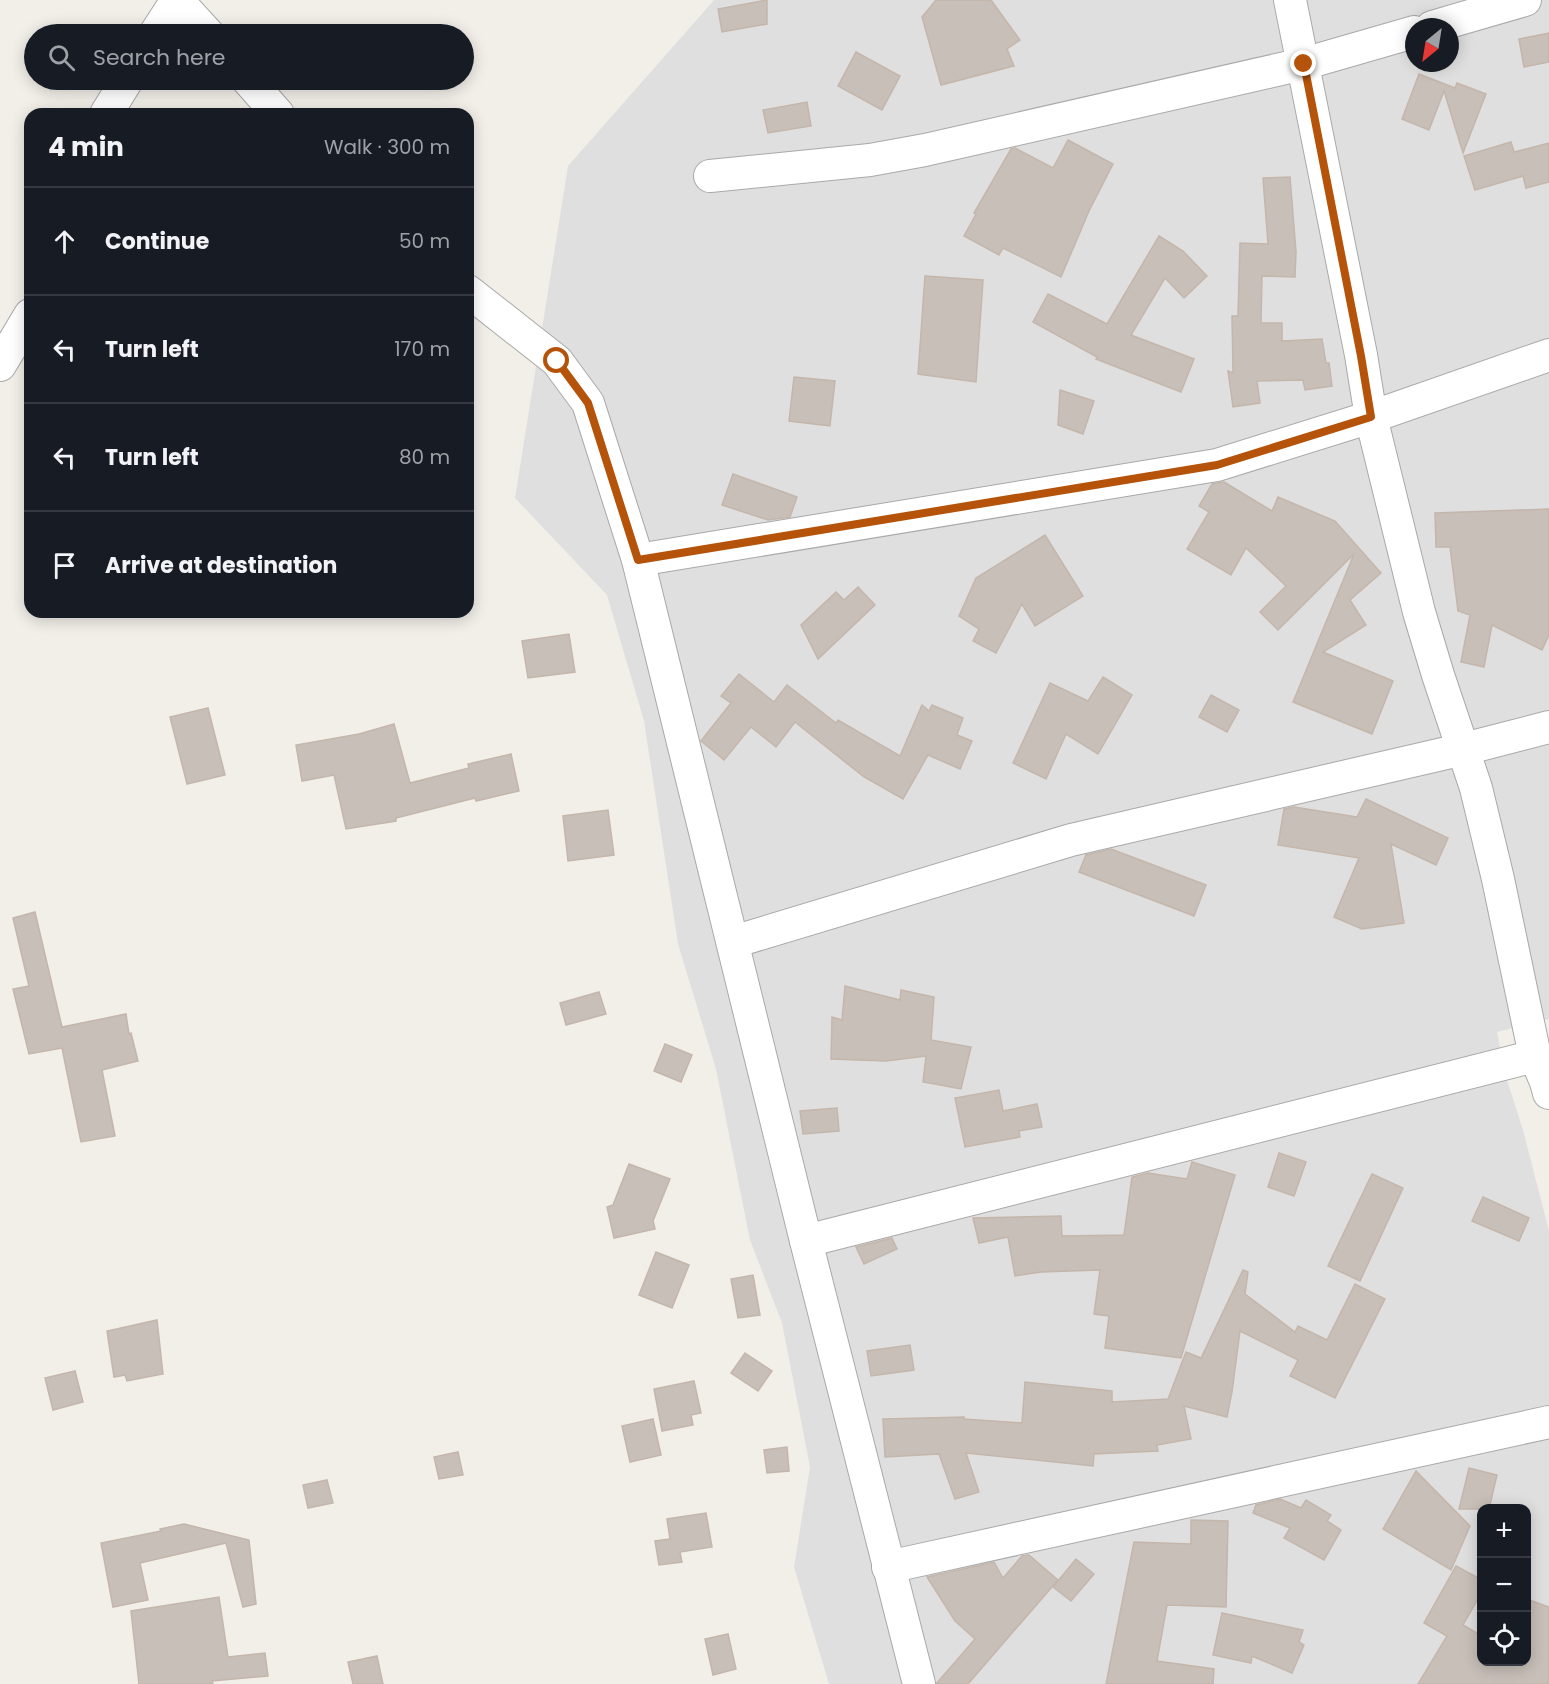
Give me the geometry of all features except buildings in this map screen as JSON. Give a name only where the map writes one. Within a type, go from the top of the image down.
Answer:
[{"type":"street","points":[[161,24],[177,0],[199,24]]},
{"type":"street","points":[[1290,0],[1361,356],[1371,417],[1419,612],[1437,675],[1476,788],[1498,879],[1535,1056],[1549,1094]]},
{"type":"street","points":[[1459,19],[1525,0]]},
{"type":"street","points":[[710,176],[870,160],[926,150],[1304,64],[1405,35]]},
{"type":"street","points":[[110,108],[121,90]]},
{"type":"street","points":[[257,90],[273,108]]},
{"type":"street","points":[[474,296],[557,361],[588,403],[638,560],[806,1241],[919,1684]]},
{"type":"street","points":[[0,365],[24,325]]},
{"type":"street","points":[[638,560],[1217,465],[1371,417],[1549,355]]},
{"type":"street","points":[[733,942],[1071,840],[1464,749],[1549,727]]},
{"type":"street","points":[[806,1241],[1535,1056]]},
{"type":"street","points":[[888,1567],[1549,1422]]},
{"type":"shaded area","points":[[714,0],[1549,0],[1549,1019],[1497,1032],[1505,1074],[1523,1130],[1549,1231],[1549,1684],[829,1684],[794,1567],[810,1467],[782,1323],[750,1240],[716,1069],[678,944],[644,721],[607,595],[515,498],[568,166]]},
{"type":"route","points":[[557,361],[588,403],[638,560],[1217,465],[1371,417],[1304,64]]}]
